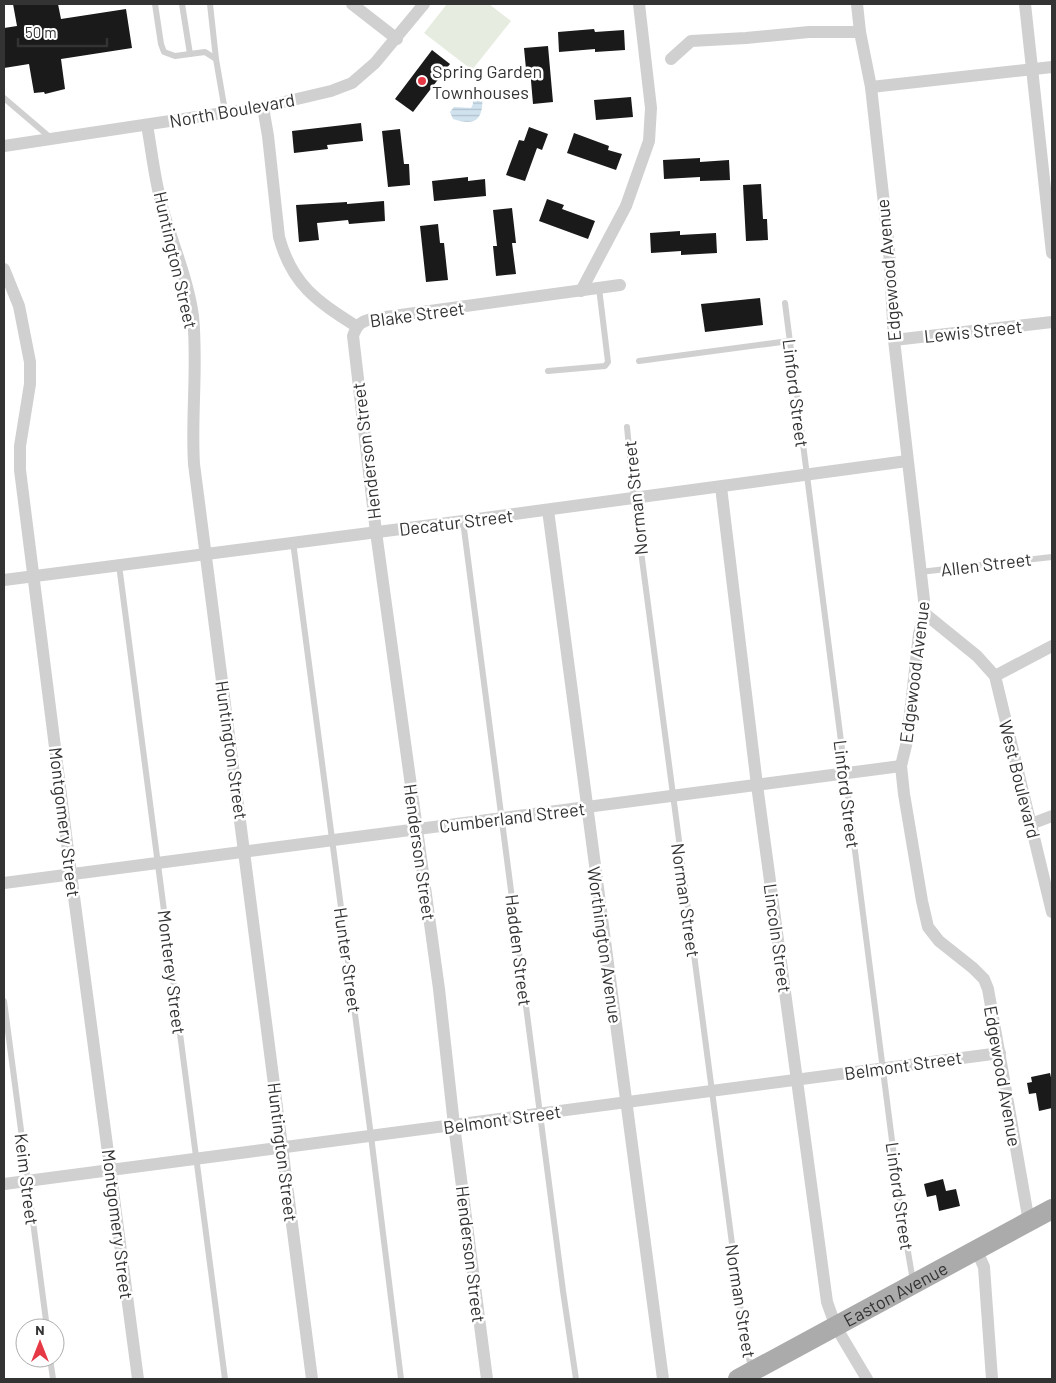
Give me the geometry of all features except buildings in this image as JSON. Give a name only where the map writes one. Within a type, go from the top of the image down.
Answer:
[{"type":"main road","name":"Easton Avenue","points":[[746,1375],[1052,1209]]},
{"type":"street","points":[[352,4],[397,39]]},
{"type":"street","name":"North Boulevard","points":[[4,146],[147,125],[315,96],[352,83],[375,63],[397,39],[424,4]]},
{"type":"street","points":[[581,291],[626,206],[649,141],[651,108],[639,4]]},
{"type":"street","name":"Edgewood Avenue","points":[[857,4],[860,32],[871,87],[888,249],[894,340],[924,613],[919,634],[906,741],[901,766],[914,853],[928,926],[939,941],[984,979],[988,989],[1029,1222]]},
{"type":"street","points":[[1025,4],[1052,253]]},
{"type":"street","points":[[671,59],[691,41],[809,32],[860,32]]},
{"type":"street","points":[[871,87],[1052,67]]},
{"type":"street","name":"Blake Street","points":[[262,106],[268,136],[279,237],[283,253],[296,277],[308,291],[320,303],[356,326],[362,321],[371,319],[620,285]]},
{"type":"street","name":"Huntington Street","points":[[147,125],[163,209],[178,257],[192,314],[195,354],[192,441],[312,1379]]},
{"type":"street","name":"Montgomery Street","points":[[4,268],[19,306],[30,362],[29,392],[20,446],[20,470],[138,1379]]},
{"type":"street","name":"Lewis Street","points":[[894,340],[1052,322]]},
{"type":"street","name":"Henderson Street","points":[[356,326],[352,336],[376,532],[439,989],[454,1125],[487,1379]]},
{"type":"street","name":"Decatur Street","points":[[4,580],[548,510],[908,461]]},
{"type":"street","name":"Lincoln Street","points":[[721,487],[757,785],[826,1302],[836,1327],[867,1379]]},
{"type":"street","name":"Worthington Avenue","points":[[548,510],[663,1379]]},
{"type":"street","points":[[924,613],[977,656],[995,676],[1052,646]]},
{"type":"street","name":"West Boulevard","points":[[995,676],[1052,912]]},
{"type":"street","name":"Cumberland Street","points":[[4,883],[901,766]]},
{"type":"street","points":[[1031,824],[1052,816]]},
{"type":"street","name":"Belmont Street","points":[[4,1184],[1000,1053]]},
{"type":"street","points":[[977,1250],[984,1267],[992,1379]]},
{"type":"lane","points":[[155,4],[164,52],[175,56],[205,52],[216,59]]},
{"type":"lane","points":[[182,4],[190,54]]},
{"type":"lane","points":[[210,4],[216,59],[226,111]]},
{"type":"lane","points":[[4,98],[52,139]]},
{"type":"lane","points":[[548,370],[605,366],[608,362],[598,288]]},
{"type":"lane","name":"Linford Street","points":[[785,304],[844,774],[902,1212],[914,1284]]},
{"type":"lane","points":[[639,361],[789,340]]},
{"type":"lane","name":"Norman Street","points":[[627,427],[634,498],[672,796],[746,1350],[746,1375]]},
{"type":"lane","name":"Hadden Street","points":[[463,521],[576,1379]]},
{"type":"lane","name":"Hunter Street","points":[[293,542],[401,1379]]},
{"type":"lane","name":"Allen Street","points":[[920,572],[1052,557]]},
{"type":"lane","name":"Monterey Street","points":[[119,564],[225,1379]]},
{"type":"lane","name":"Keim Street","points":[[4,1001],[45,1318]]},
{"type":"shaded area","points":[[447,4],[489,4],[511,21],[472,70],[424,33]]},
{"type":"water","points":[[482,92],[482,108],[478,118],[469,122],[453,119],[450,112],[454,107],[471,108],[473,104],[472,93]]},
{"type":"place","name":"Spring Garden Townhouses","points":[[422,81]]}]
